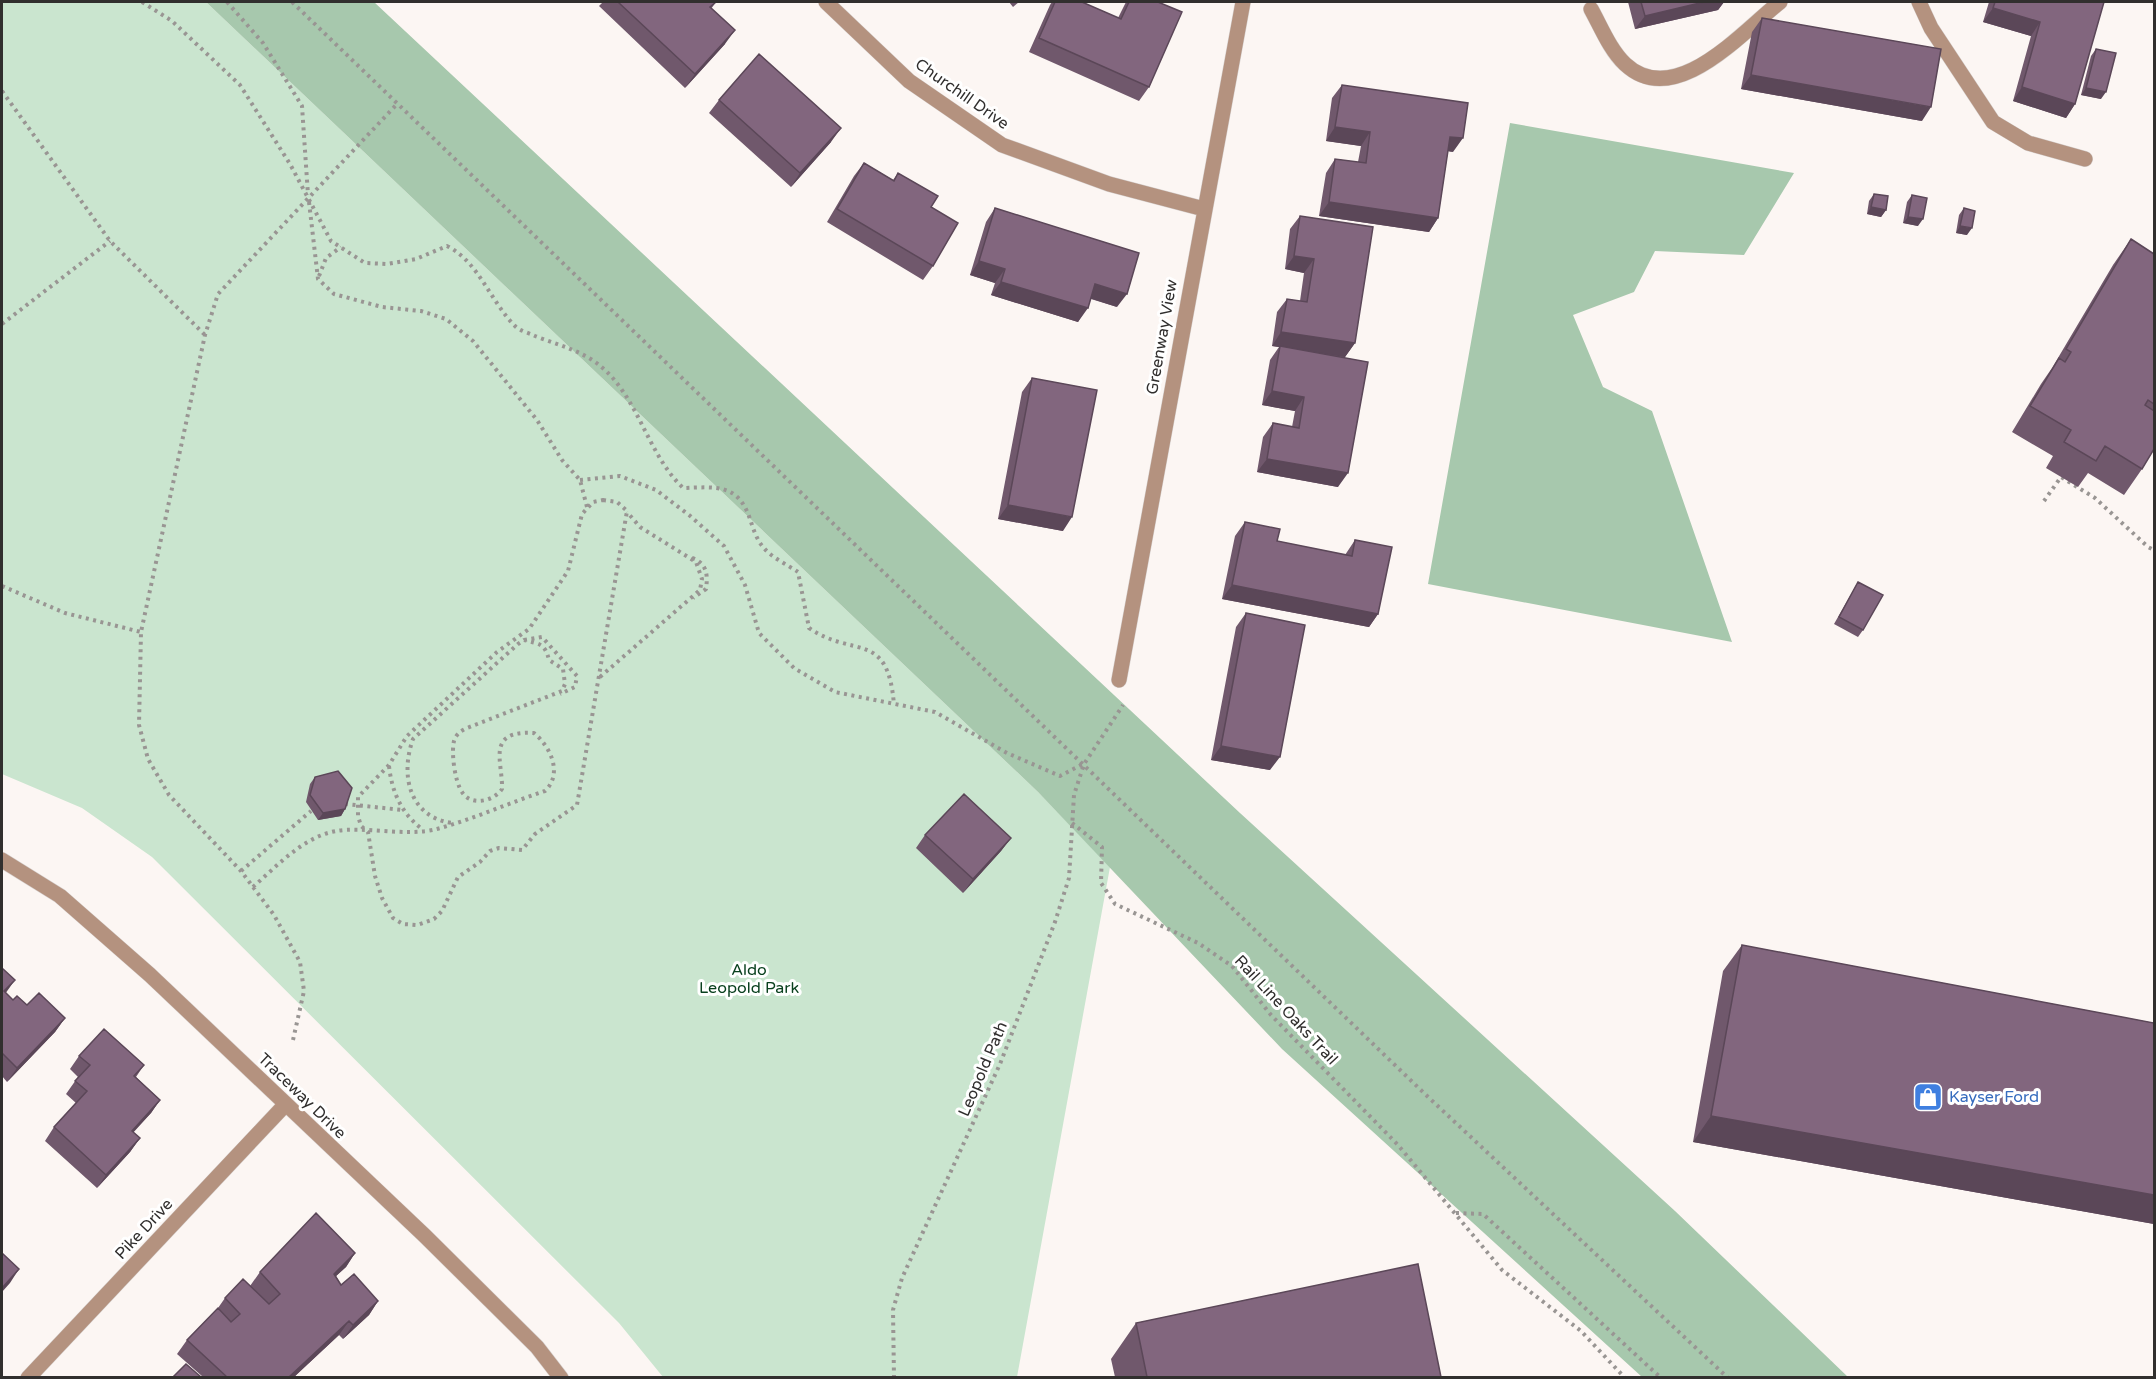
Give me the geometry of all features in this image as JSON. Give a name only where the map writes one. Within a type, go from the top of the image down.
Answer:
[{"type":"street","name":"Churchill Drive","points":[[826,2],[909,81],[1002,145],[1109,184],[1204,209]]},
{"type":"street","name":"Greenway View","points":[[1119,680],[1243,2]]},
{"type":"street","points":[[1591,9],[1611,46],[1625,64],[1643,76],[1668,77],[1695,70],[1725,50],[1780,2]]},
{"type":"street","points":[[1919,2],[1931,28],[1993,122],[2028,143],[2085,159]]},
{"type":"street","name":"Traceway Drive","points":[[2,860],[60,896],[150,975],[425,1236],[537,1347],[561,1377]]},
{"type":"street","name":"Pike Drive","points":[[28,1377],[285,1105]]},
{"type":"path","points":[[142,2],[172,21],[240,85],[332,241],[365,263],[387,264],[416,259],[447,246],[458,251],[516,327],[582,352],[605,369],[630,399],[669,475],[683,488],[708,487],[734,492],[745,505],[752,526],[764,548],[798,572],[809,628],[827,640],[870,650],[884,663],[892,684],[894,705]]},
{"type":"path","points":[[227,2],[263,43],[302,106],[308,197],[318,279],[334,294],[382,307],[421,311],[446,319],[473,341],[537,420],[562,460],[580,480],[587,507]]},
{"type":"path","points":[[292,2],[1426,1095],[1728,1377]]},
{"type":"path","points":[[2,91],[110,241],[205,334]]},
{"type":"path","points":[[292,1040],[304,992],[300,962],[274,915],[241,871],[169,795],[148,759],[139,725],[141,632],[205,334],[218,294],[398,102]]},
{"type":"path","points":[[2,324],[110,241]]},
{"type":"path","points":[[318,279],[326,258],[341,247]]},
{"type":"path","points":[[580,480],[620,476],[656,490],[690,515],[724,546],[745,585],[759,633],[794,668],[835,692],[935,712],[1007,753],[1060,776],[1084,764]]},
{"type":"path","points":[[2044,501],[2061,477],[2095,498],[2154,550]]},
{"type":"path","points":[[407,736],[414,736],[421,732],[529,629],[568,571],[577,526],[587,507],[603,500],[617,502],[640,526],[688,556],[699,560],[705,567],[708,578],[706,590],[698,597],[689,599],[600,677]]},
{"type":"path","points":[[253,887],[316,837],[337,831],[368,832],[435,830],[545,791],[551,785],[555,766],[540,738],[534,733],[517,733],[501,745],[498,755],[502,785],[499,794],[487,800],[467,798],[458,782],[454,744],[459,732],[575,687],[577,676],[542,637],[519,640],[417,726],[407,736],[389,765],[358,797],[357,806],[361,826],[368,832],[375,876],[393,918],[403,924],[417,925],[434,919],[442,911],[458,877],[480,862],[490,851],[499,848],[522,850],[546,826],[577,805],[627,511]]},
{"type":"path","points":[[2,586],[65,613],[141,632]]},
{"type":"path","points":[[519,640],[544,646],[549,660],[563,669],[566,684],[556,695]]},
{"type":"path","name":"Leopold Path","points":[[894,1377],[893,1310],[902,1278],[999,1064],[1055,922],[1069,878],[1074,795],[1084,764],[1126,700],[1119,680]]},
{"type":"path","points":[[417,726],[406,759],[411,789],[420,807],[432,819],[452,823]]},
{"type":"path","points":[[389,765],[391,784],[403,810],[423,830]]},
{"type":"path","points":[[344,804],[403,810]]},
{"type":"path","points":[[241,871],[311,811]]},
{"type":"path","name":"Rail Line Oaks Trail","points":[[1072,823],[1102,847],[1101,883],[1115,904],[1198,943],[1232,966],[1271,1015],[1398,1145],[1502,1270],[1581,1331],[1625,1377]]},
{"type":"path","points":[[1456,1213],[1483,1214],[1660,1377]]},
{"type":"green space","name":"Aldo Leopold Park","points":[[2,2],[206,2],[1038,792],[1110,867],[1017,1377],[663,1377],[619,1323],[152,857],[82,808],[2,774]]},
{"type":"green space","points":[[206,2],[374,2],[1240,813],[1675,1211],[1848,1377],[1642,1377],[1282,1049],[1038,792]]},
{"type":"green space","points":[[1510,123],[1794,173],[1744,255],[1655,251],[1634,292],[1573,315],[1603,387],[1652,411],[1732,642],[1428,584]]},
{"type":"building","points":[[618,2],[716,2],[710,7],[735,30],[695,74]]},
{"type":"building","points":[[1055,2],[1082,2],[1121,19],[1129,2],[1158,2],[1182,12],[1149,87],[1039,38]]},
{"type":"building","points":[[1641,2],[1704,2],[1645,16]]},
{"type":"building","points":[[1995,2],[2104,2],[2075,104],[2022,87],[2040,22],[1993,8]]},
{"type":"building","points":[[1762,18],[1941,49],[1931,107],[1751,75]]},
{"type":"building","points":[[2096,49],[2116,53],[2106,92],[2086,88]]},
{"type":"building","points":[[759,54],[841,128],[800,173],[719,100]]},
{"type":"building","points":[[1342,85],[1468,103],[1463,138],[1450,137],[1438,218],[1329,202],[1335,159],[1366,163],[1370,132],[1335,127]]},
{"type":"building","points":[[864,163],[894,181],[898,173],[938,196],[931,207],[958,223],[933,266],[837,209]]},
{"type":"building","points":[[1874,194],[1888,196],[1886,210],[1871,207]]},
{"type":"building","points":[[1912,195],[1927,198],[1923,219],[1908,217]]},
{"type":"building","points":[[995,208],[1139,253],[1127,294],[1095,284],[1088,308],[1001,282],[1005,269],[979,261]]},
{"type":"building","points":[[1964,208],[1975,211],[1972,228],[1960,226]]},
{"type":"building","points":[[1300,216],[1373,227],[1355,343],[1281,332],[1287,299],[1307,302],[1314,259],[1294,256]]},
{"type":"building","points":[[2131,239],[2154,254],[2154,404],[2148,400],[2145,405],[2154,411],[2154,449],[2142,469],[2105,446],[2096,461],[2064,442],[2071,430],[2030,406],[2059,358],[2065,362],[2071,352],[2066,349]]},
{"type":"building","points":[[1280,346],[1368,362],[1348,473],[1267,459],[1273,423],[1299,428],[1304,397],[1272,391]]},
{"type":"building","points":[[1032,378],[1097,390],[1072,517],[1008,505]]},
{"type":"building","points":[[1245,522],[1280,529],[1277,541],[1352,556],[1355,540],[1392,547],[1378,614],[1232,585]]},
{"type":"building","points":[[1858,582],[1883,595],[1863,630],[1839,617]]},
{"type":"building","points":[[1246,613],[1305,625],[1280,757],[1221,746]]},
{"type":"building","points":[[338,771],[352,788],[345,809],[323,813],[310,795],[315,777]]},
{"type":"building","points":[[964,794],[1011,838],[973,879],[925,835]]},
{"type":"building","name":"Kayser Ford","points":[[1742,945],[2154,1023],[2154,1195],[1711,1116]]},
{"type":"building","points":[[2,968],[15,980],[4,991],[13,1000],[17,996],[27,1005],[39,993],[65,1018],[17,1068],[2,1053]]},
{"type":"building","points":[[104,1029],[144,1065],[134,1076],[160,1100],[132,1131],[140,1138],[106,1175],[54,1127],[87,1091],[75,1081],[90,1065],[79,1056]]},
{"type":"building","points":[[316,1213],[355,1253],[334,1274],[341,1285],[354,1274],[378,1301],[353,1325],[349,1321],[289,1377],[227,1377],[187,1340],[218,1308],[231,1322],[240,1314],[225,1298],[243,1279],[269,1304],[280,1294],[260,1272]]},
{"type":"building","points":[[2,1253],[19,1269],[2,1288]]},
{"type":"building","points":[[1418,1264],[1441,1377],[1147,1377],[1136,1323]]},
{"type":"building","points":[[186,1364],[201,1377],[173,1377]]},
{"type":"place","name":"Kayser Ford","points":[[1928,1097]]}]
